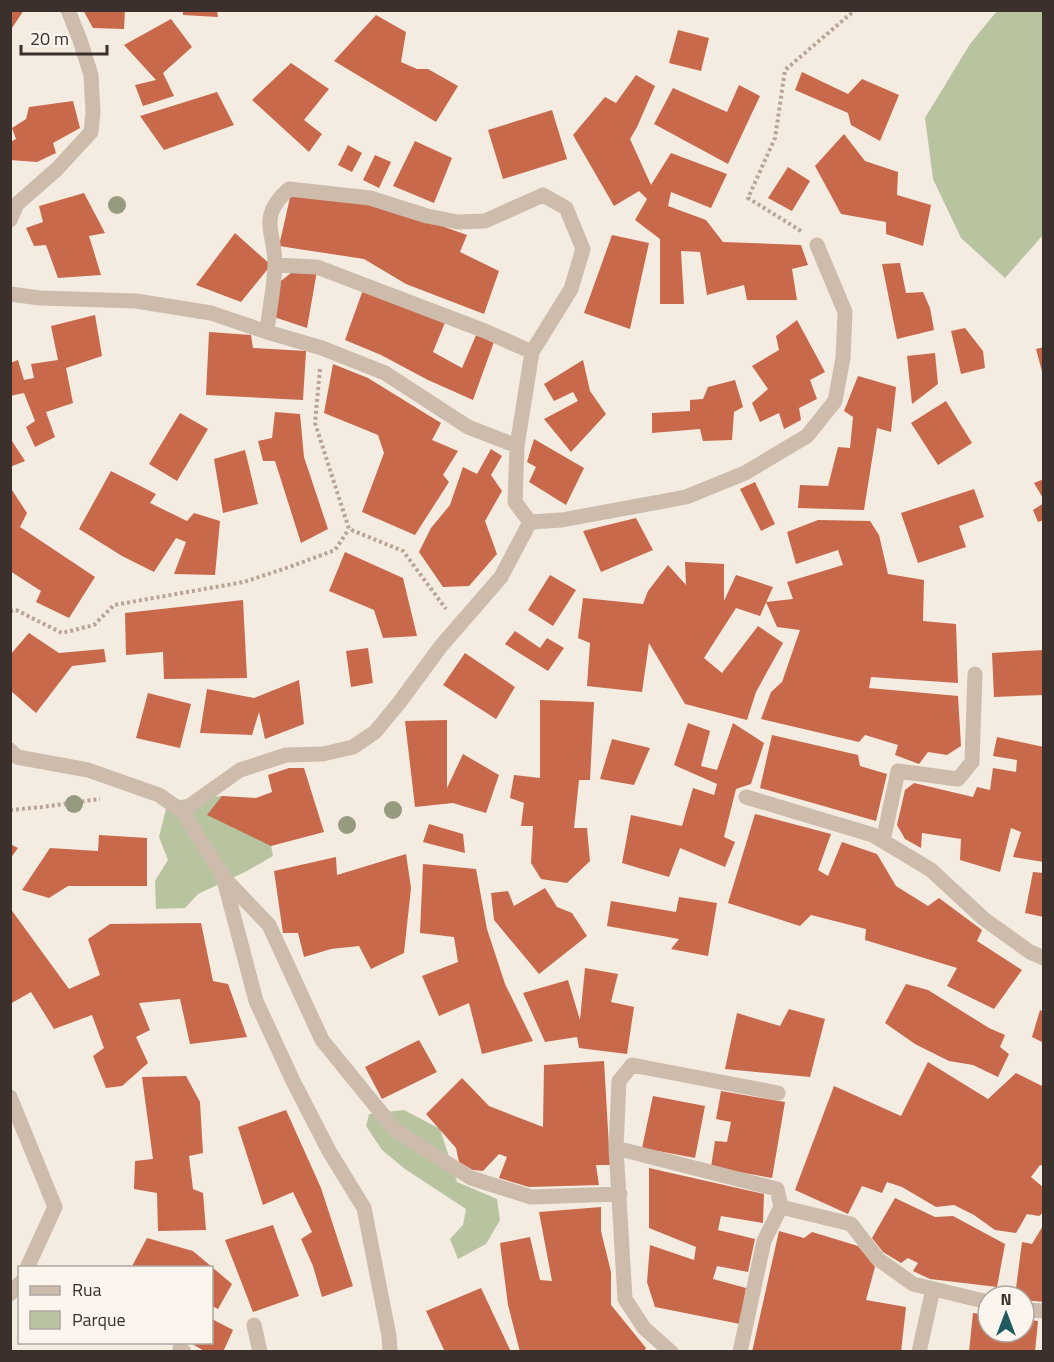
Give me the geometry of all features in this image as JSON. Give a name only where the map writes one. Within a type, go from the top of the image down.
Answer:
[{"type":"street","points":[[10,220],[17,204],[57,169],[91,132],[93,113],[91,75],[68,10]]},
{"type":"street","points":[[267,332],[275,265],[268,227],[276,200],[289,189],[370,198],[427,216],[458,222],[484,221],[543,195],[566,208],[584,249],[571,289],[532,352],[517,446],[515,502],[530,522]]},
{"type":"street","points":[[530,522],[562,520],[686,496],[745,472],[807,436],[835,401],[843,358],[845,324],[845,312],[817,245]]},
{"type":"street","points":[[275,265],[316,267],[484,331],[532,352]]},
{"type":"street","points":[[10,294],[40,298],[136,301],[211,313],[322,348],[385,373],[468,427],[517,446]]},
{"type":"street","points":[[182,811],[240,770],[286,756],[323,754],[353,747],[375,732],[441,646],[501,577],[530,522]]},
{"type":"street","points":[[883,841],[898,771],[958,780],[972,762],[975,674]]},
{"type":"street","points":[[10,750],[17,757],[88,770],[159,795],[182,811],[223,876],[269,926],[322,1040],[396,1131],[471,1178],[531,1197],[620,1194]]},
{"type":"street","points":[[746,797],[873,835],[931,870],[984,919],[1030,952],[1044,958]]},
{"type":"street","points":[[223,876],[256,1001],[324,1141],[364,1208],[389,1336],[390,1352]]},
{"type":"street","points":[[671,1352],[644,1328],[625,1299],[616,1148],[619,1081],[632,1065],[778,1093]]},
{"type":"street","points":[[10,1097],[55,1207],[28,1266]]},
{"type":"street","points":[[616,1148],[777,1189],[781,1208],[764,1241],[740,1352]]},
{"type":"street","points":[[781,1208],[851,1224],[878,1259],[913,1284],[976,1299]]},
{"type":"street","points":[[919,1352],[933,1289]]},
{"type":"street","points":[[254,1325],[260,1352]]},
{"type":"path","points":[[817,245],[794,225],[748,198],[775,138],[785,69],[855,10]]},
{"type":"path","points":[[322,348],[315,423],[349,529]]},
{"type":"path","points":[[10,611],[16,610],[62,633],[94,625],[114,605],[235,584],[292,566],[335,550],[349,529]]},
{"type":"path","points":[[349,529],[403,551],[459,626]]},
{"type":"path","points":[[10,810],[101,798]]},
{"type":"green space","points":[[997,11],[1044,11],[1043,235],[1005,278],[961,238],[933,179],[925,118],[970,44]]},
{"type":"green space","points":[[222,796],[268,829],[273,856],[198,894],[185,908],[156,909],[155,881],[168,860],[159,837],[168,801]]},
{"type":"green space","points":[[404,1110],[440,1129],[457,1182],[497,1199],[500,1220],[486,1244],[458,1259],[450,1239],[463,1225],[466,1209],[405,1169],[382,1150],[366,1126],[369,1114]]},
{"type":"building","points":[[10,10],[24,10],[10,31]]},
{"type":"building","points":[[83,10],[125,10],[124,29],[93,28]]},
{"type":"building","points":[[183,10],[217,10],[218,17],[183,15]]},
{"type":"building","points":[[376,15],[406,32],[401,62],[417,69],[428,69],[458,86],[436,122],[334,61]]},
{"type":"building","points":[[171,19],[192,47],[163,73],[174,96],[143,106],[135,85],[156,80],[124,45]]},
{"type":"building","points":[[678,30],[709,38],[701,71],[669,63]]},
{"type":"building","points":[[291,63],[329,89],[304,120],[322,134],[309,152],[252,100]]},
{"type":"building","points":[[802,72],[848,94],[862,79],[899,95],[880,141],[851,125],[848,113],[795,90]]},
{"type":"building","points":[[636,75],[655,86],[630,139],[651,185],[671,153],[727,174],[711,208],[671,192],[668,206],[706,220],[723,242],[801,245],[808,265],[792,269],[797,300],[747,300],[744,285],[707,295],[700,252],[681,251],[684,304],[660,304],[660,239],[635,220],[647,199],[639,191],[614,206],[573,135],[605,97],[616,103]]},
{"type":"building","points":[[739,85],[760,96],[728,164],[654,124],[673,88],[727,112]]},
{"type":"building","points":[[217,92],[234,125],[164,150],[140,116]]},
{"type":"building","points":[[73,101],[80,128],[53,143],[56,153],[37,162],[10,160],[10,142],[16,139],[12,128],[26,119],[29,107]]},
{"type":"building","points":[[552,110],[567,159],[503,179],[488,130]]},
{"type":"building","points":[[844,134],[865,161],[898,172],[897,195],[931,205],[923,246],[886,234],[886,222],[841,214],[815,166]]},
{"type":"building","points":[[415,141],[452,158],[434,203],[393,186]]},
{"type":"building","points":[[348,145],[362,153],[352,172],[338,165]]},
{"type":"building","points":[[375,155],[391,162],[379,188],[363,180]]},
{"type":"building","points":[[788,167],[810,181],[792,211],[768,198]]},
{"type":"building","points":[[84,193],[105,233],[89,236],[101,275],[58,278],[46,245],[34,246],[26,228],[43,222],[39,206]]},
{"type":"building","points":[[291,193],[372,201],[467,235],[460,252],[499,271],[484,314],[406,284],[364,259],[279,246]]},
{"type":"building","points":[[235,233],[271,265],[241,302],[196,285]]},
{"type":"building","points":[[612,235],[649,243],[630,329],[584,313]]},
{"type":"building","points":[[900,263],[906,293],[923,292],[930,308],[934,330],[897,339],[882,264]]},
{"type":"building","points":[[296,269],[317,271],[307,328],[274,317],[277,284]]},
{"type":"building","points":[[364,287],[446,320],[433,352],[462,368],[477,333],[495,339],[473,400],[345,340]]},
{"type":"building","points":[[95,315],[102,356],[66,368],[73,403],[46,412],[55,437],[35,447],[26,427],[35,421],[24,393],[10,396],[10,363],[18,360],[24,380],[34,378],[31,364],[58,360],[51,326]]},
{"type":"building","points":[[797,320],[825,372],[810,380],[817,399],[799,408],[801,420],[784,429],[779,413],[760,422],[752,403],[768,389],[752,366],[779,350],[776,336]]},
{"type":"building","points":[[965,328],[983,351],[985,368],[961,374],[951,331]]},
{"type":"building","points":[[209,332],[251,335],[253,348],[306,351],[303,400],[206,395]]},
{"type":"building","points":[[1044,347],[1044,375],[1043,375],[1036,349]]},
{"type":"building","points":[[935,353],[938,384],[912,404],[907,356]]},
{"type":"building","points":[[583,360],[590,391],[606,414],[571,452],[544,419],[578,401],[573,392],[554,401],[544,384]]},
{"type":"building","points":[[333,364],[368,378],[441,423],[432,440],[458,451],[443,475],[449,482],[415,535],[362,512],[384,453],[378,435],[324,413]]},
{"type":"building","points":[[858,376],[896,387],[891,432],[877,428],[864,510],[798,508],[800,485],[828,486],[838,447],[850,448],[853,417],[844,411]]},
{"type":"building","points":[[735,380],[743,407],[734,412],[732,440],[703,441],[700,429],[652,433],[652,413],[690,411],[690,400],[703,399],[708,387]]},
{"type":"building","points":[[946,401],[972,443],[938,465],[911,423]]},
{"type":"building","points":[[275,412],[300,414],[304,457],[328,529],[301,543],[275,461],[263,461],[258,441],[272,438]]},
{"type":"building","points":[[180,413],[208,429],[177,481],[149,464]]},
{"type":"building","points":[[10,438],[25,461],[10,467]]},
{"type":"building","points":[[534,439],[584,468],[566,505],[529,482],[536,467],[527,462]]},
{"type":"building","points":[[491,449],[502,456],[491,475],[502,491],[485,521],[497,554],[469,586],[443,587],[419,552],[431,528],[450,505],[463,467],[477,474]]},
{"type":"building","points":[[245,450],[258,504],[223,513],[214,459]]},
{"type":"building","points":[[111,471],[156,494],[150,503],[187,521],[194,513],[220,521],[215,575],[174,574],[186,542],[176,538],[154,572],[122,556],[79,529]]},
{"type":"building","points":[[1044,479],[1044,500],[1034,483]]},
{"type":"building","points":[[755,482],[775,524],[761,531],[740,489]]},
{"type":"building","points":[[10,487],[27,513],[20,527],[95,577],[69,618],[36,602],[41,591],[10,571]]},
{"type":"building","points":[[974,489],[984,517],[959,526],[966,547],[918,563],[901,513]]},
{"type":"building","points":[[1044,503],[1044,520],[1038,522],[1033,510]]},
{"type":"building","points":[[636,518],[653,550],[601,572],[583,531]]},
{"type":"building","points":[[818,520],[870,521],[879,535],[888,574],[924,580],[923,621],[956,624],[958,683],[871,677],[869,688],[958,696],[961,746],[947,755],[928,752],[919,764],[895,755],[898,745],[865,735],[859,742],[761,719],[771,692],[782,682],[800,630],[777,627],[766,602],[793,599],[787,582],[843,565],[838,550],[796,564],[787,532]]},
{"type":"building","points":[[345,552],[403,578],[417,636],[383,638],[374,610],[329,591]]},
{"type":"building","points":[[685,562],[724,564],[724,601],[736,575],[773,587],[760,616],[736,608],[704,658],[722,673],[758,626],[783,643],[756,692],[747,720],[685,704],[649,643],[642,692],[587,686],[590,643],[578,638],[583,598],[643,604],[648,591],[668,565],[686,585]]},
{"type":"building","points":[[550,575],[576,590],[553,626],[528,610]]},
{"type":"building","points":[[243,600],[247,678],[164,679],[163,652],[126,655],[125,613]]},
{"type":"building","points":[[515,631],[540,648],[547,638],[564,648],[548,671],[505,644]]},
{"type":"building","points":[[29,633],[59,653],[104,649],[106,662],[72,666],[36,713],[10,690],[10,655]]},
{"type":"building","points":[[368,648],[373,683],[351,687],[346,651]]},
{"type":"building","points":[[1044,650],[1044,695],[994,697],[992,653]]},
{"type":"building","points":[[465,653],[515,687],[496,719],[443,685]]},
{"type":"building","points":[[299,680],[304,724],[265,739],[259,712],[252,735],[200,733],[207,689],[254,698]]},
{"type":"building","points":[[148,693],[191,704],[180,748],[136,738]]},
{"type":"building","points":[[540,700],[594,702],[590,780],[579,780],[574,828],[587,828],[590,861],[567,883],[541,879],[531,863],[533,826],[521,826],[524,803],[510,798],[514,775],[540,778]]},
{"type":"building","points":[[447,720],[447,788],[463,754],[499,775],[486,813],[453,803],[415,807],[405,721]]},
{"type":"building","points":[[688,723],[710,731],[701,766],[717,770],[733,723],[764,743],[751,784],[736,789],[724,837],[735,842],[725,867],[680,848],[669,877],[622,863],[631,815],[682,826],[693,788],[714,795],[717,784],[674,765]]},
{"type":"building","points":[[772,735],[858,755],[860,766],[887,774],[876,821],[760,788]]},
{"type":"building","points":[[997,737],[1044,747],[1044,862],[1013,857],[1021,832],[1011,828],[1000,872],[960,860],[961,839],[922,833],[921,848],[905,839],[897,825],[905,790],[914,783],[973,797],[977,787],[990,790],[993,768],[1016,772],[1017,760],[993,756]]},
{"type":"building","points":[[612,739],[650,748],[634,785],[600,779]]},
{"type":"building","points":[[289,768],[304,768],[324,832],[271,846],[207,815],[222,796],[256,798],[272,792],[268,775]]},
{"type":"building","points":[[755,814],[831,834],[818,870],[828,876],[842,842],[877,854],[896,886],[928,906],[939,898],[982,930],[977,941],[1022,970],[994,1009],[947,986],[957,968],[865,940],[866,929],[811,915],[800,926],[728,903]]},
{"type":"building","points":[[429,824],[463,834],[465,853],[423,842]]},
{"type":"building","points":[[99,835],[147,838],[147,886],[68,886],[49,898],[22,890],[50,848],[98,851]]},
{"type":"building","points":[[10,844],[18,848],[10,859]]},
{"type":"building","points":[[406,854],[411,888],[404,953],[371,969],[359,946],[331,949],[304,957],[298,933],[283,933],[274,871],[336,857],[337,875]]},
{"type":"building","points":[[423,864],[476,869],[487,929],[505,984],[533,1041],[482,1054],[469,1003],[439,1016],[422,976],[458,962],[454,937],[420,933]]},
{"type":"building","points":[[1033,872],[1044,873],[1044,917],[1025,913]]},
{"type":"building","points":[[545,888],[557,907],[572,913],[587,936],[539,974],[494,920],[491,893],[508,891],[514,906]]},
{"type":"building","points":[[679,897],[717,903],[708,956],[671,949],[679,939],[607,926],[611,901],[676,912]]},
{"type":"building","points":[[10,908],[69,989],[100,975],[88,939],[110,924],[201,923],[213,981],[228,984],[247,1037],[190,1044],[180,999],[139,1003],[150,1030],[136,1037],[148,1063],[122,1086],[106,1088],[93,1056],[104,1048],[92,1015],[54,1029],[31,992],[10,1004]]},
{"type":"building","points":[[585,968],[618,974],[611,1002],[634,1007],[627,1054],[579,1048],[577,1037],[545,1042],[523,993],[568,980],[580,1020]]},
{"type":"building","points":[[906,984],[928,990],[989,1028],[1005,1035],[1000,1047],[1009,1054],[998,1077],[973,1065],[949,1061],[915,1044],[885,1023]]},
{"type":"building","points":[[789,1009],[825,1019],[810,1077],[725,1069],[737,1013],[780,1026]]},
{"type":"building","points":[[1040,1010],[1044,1012],[1044,1043],[1032,1037]]},
{"type":"building","points":[[419,1040],[437,1072],[382,1099],[365,1067]]},
{"type":"building","points":[[604,1061],[610,1165],[596,1165],[599,1185],[529,1187],[499,1178],[507,1157],[499,1154],[483,1171],[473,1170],[459,1162],[456,1148],[426,1114],[462,1078],[489,1106],[543,1127],[544,1065]]},
{"type":"building","points":[[928,1062],[988,1099],[1016,1073],[1044,1087],[1044,1166],[1040,1165],[1031,1177],[1044,1188],[1044,1212],[1039,1216],[1027,1214],[1016,1233],[995,1230],[974,1215],[954,1205],[936,1207],[902,1187],[887,1182],[882,1193],[862,1186],[848,1214],[795,1190],[834,1086],[901,1116]]},
{"type":"building","points":[[186,1076],[200,1102],[203,1153],[189,1156],[193,1189],[203,1193],[206,1230],[158,1231],[157,1193],[134,1189],[135,1161],[153,1159],[142,1077]]},
{"type":"building","points":[[721,1091],[785,1102],[772,1178],[711,1167],[715,1141],[727,1142],[731,1122],[716,1119]]},
{"type":"building","points":[[653,1096],[705,1106],[695,1158],[642,1148]]},
{"type":"building","points":[[286,1110],[321,1188],[353,1286],[322,1297],[313,1266],[301,1239],[312,1232],[293,1192],[263,1205],[238,1127]]},
{"type":"building","points":[[649,1168],[764,1194],[763,1223],[721,1216],[718,1230],[755,1239],[748,1272],[717,1266],[713,1279],[746,1288],[740,1324],[655,1307],[647,1282],[650,1245],[694,1260],[696,1247],[649,1228]]},
{"type":"building","points":[[895,1198],[935,1217],[953,1216],[1005,1244],[998,1284],[976,1284],[930,1279],[913,1271],[918,1263],[908,1258],[901,1263],[883,1252],[872,1238]]},
{"type":"building","points":[[601,1207],[601,1231],[611,1272],[611,1305],[646,1348],[644,1352],[520,1352],[508,1305],[500,1243],[530,1237],[540,1280],[552,1281],[539,1212]]},
{"type":"building","points":[[1044,1224],[1044,1302],[1036,1301],[1036,1284],[1017,1284],[1022,1242],[1032,1244]]},
{"type":"building","points":[[273,1225],[299,1296],[253,1312],[225,1240]]},
{"type":"building","points":[[779,1231],[804,1238],[812,1232],[858,1246],[875,1267],[866,1300],[906,1307],[901,1352],[752,1352]]},
{"type":"building","points":[[147,1238],[193,1251],[211,1266],[132,1266]]},
{"type":"building","points":[[213,1268],[232,1284],[218,1309],[213,1306]]},
{"type":"building","points":[[481,1288],[511,1352],[445,1352],[426,1311]]},
{"type":"building","points":[[973,1313],[976,1313],[976,1344],[1036,1344],[1035,1352],[969,1352]]},
{"type":"building","points":[[213,1320],[233,1330],[223,1352],[206,1352],[192,1344],[213,1344]]}]
